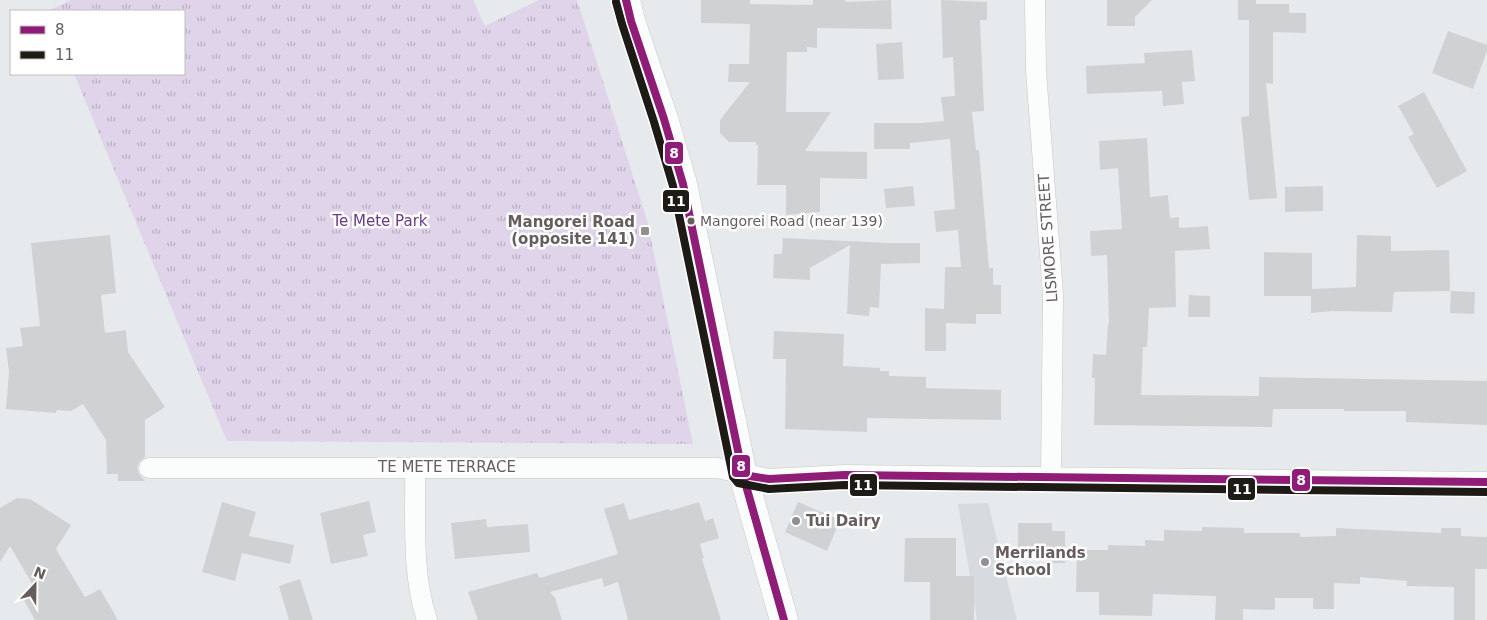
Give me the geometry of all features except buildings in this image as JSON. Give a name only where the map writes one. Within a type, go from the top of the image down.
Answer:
[{"type":"main road","points":[[626,0],[683,184],[743,475],[784,620]]},
{"type":"street","name":"LISMORE STREET","points":[[1035,0],[1036,71],[1053,294],[1051,477]]},
{"type":"street","points":[[415,467],[416,561],[421,601],[427,620]]},
{"type":"street","name":"TE METE TERRACE","points":[[149,468],[717,468],[769,479],[844,474],[1487,482]]},
{"type":"shaded area","name":"Merrilands School","points":[[988,503],[1017,620],[977,620],[958,504]]},
{"type":"green space","name":"Te Mete Park","points":[[71,0],[473,0],[485,26],[539,0],[577,0],[647,220],[693,444],[227,441],[74,75],[185,75],[185,10],[50,10]]},
{"type":"transit line","name":"8","points":[[626,0],[683,184],[743,475],[784,620]]},
{"type":"transit line","name":"11","points":[[616,2],[673,186],[733,477],[738,483],[769,489],[844,485],[1487,492]]},
{"type":"transit line","name":"8","points":[[743,475],[769,479],[844,475],[1487,482]]},
{"type":"place","name":"Mangorei Road (near 139)","points":[[691,221]]},
{"type":"place","name":"Mangorei Road (opposite 141)","points":[[645,231]]},
{"type":"place","name":"Tui Dairy","points":[[796,521]]},
{"type":"place","name":"Merrilands School","points":[[985,562]]}]
